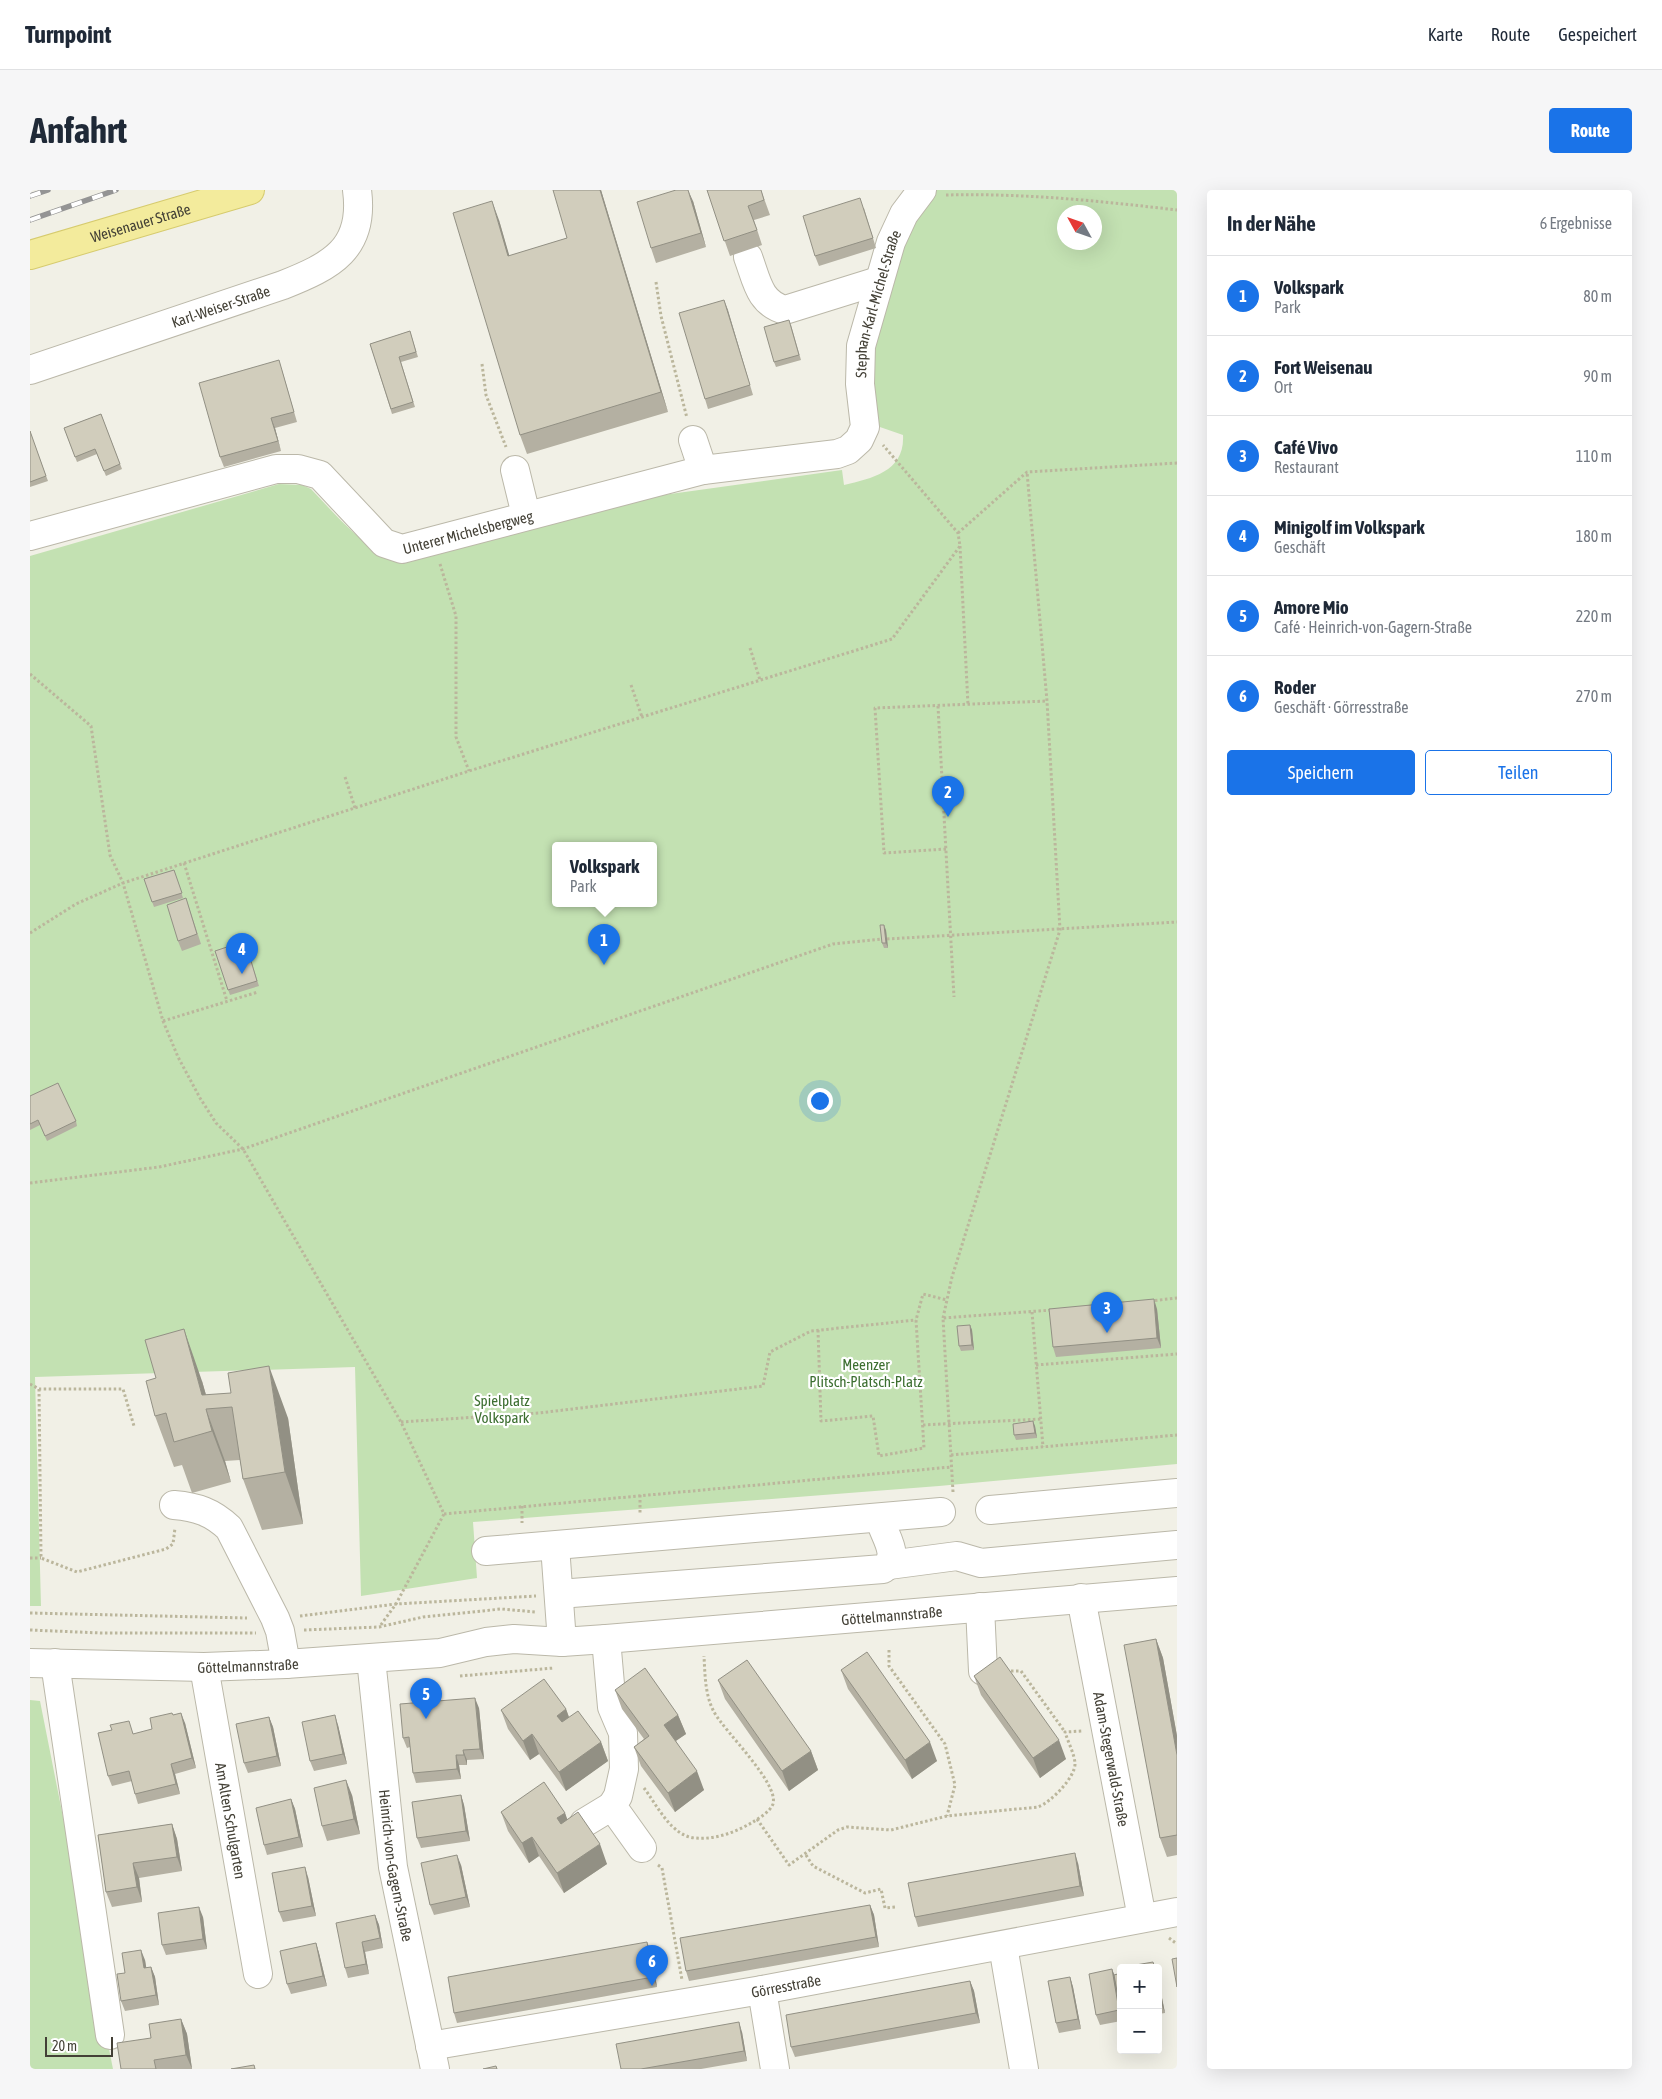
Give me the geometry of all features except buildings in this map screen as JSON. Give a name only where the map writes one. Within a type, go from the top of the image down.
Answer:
[{"type":"main road","name":"Weisenauer Straße","points":[[30,255],[250,190]]},
{"type":"street","name":"Karl-Weiser-Straße","points":[[30,370],[283,286],[331,264],[350,241],[357,224],[359,204],[357,190]]},
{"type":"street","name":"Stephan-Karl-Michel-Straße","points":[[865,427],[860,384],[861,346],[878,281],[898,226],[920,193]]},
{"type":"street","points":[[748,257],[765,300],[772,307],[786,310],[878,281]]},
{"type":"street","name":"Unterer Michelsbergweg","points":[[30,536],[276,469],[298,469],[320,475],[384,543],[402,549],[703,470],[837,454],[848,450],[859,440],[865,427]]},
{"type":"street","points":[[693,440],[703,470]]},
{"type":"street","points":[[515,470],[526,516]]},
{"type":"street","points":[[990,1510],[1177,1493]]},
{"type":"street","points":[[486,1551],[880,1518],[947,1503]]},
{"type":"street","points":[[174,1505],[205,1510],[216,1516],[229,1528],[275,1618],[280,1631],[286,1664]]},
{"type":"street","points":[[880,1518],[891,1550],[892,1559],[889,1565]]},
{"type":"street","points":[[559,1594],[883,1568],[901,1562],[957,1556],[981,1563],[1177,1545]]},
{"type":"street","points":[[555,1546],[562,1642]]},
{"type":"street","name":"Göttelmannstraße","points":[[110,2035],[42,1663],[204,1667],[371,1659],[440,1654],[486,1642],[514,1639],[562,1642],[606,1639],[1177,1591]]},
{"type":"street","name":"Adam-Stegerwald-Straße","points":[[1081,1598],[1142,1918]]},
{"type":"street","points":[[980,1607],[982,1671]]},
{"type":"street","points":[[584,1823],[612,1806],[618,1796],[624,1769],[622,1733],[612,1707],[606,1639]]},
{"type":"street","name":"Heinrich-von-Gagern-Straße","points":[[371,1659],[393,1867],[432,2058]]},
{"type":"street","name":"Am Alten Schulgarten","points":[[204,1667],[258,1974]]},
{"type":"street","points":[[612,1806],[642,1848]]},
{"type":"street","name":"Görresstraße","points":[[432,2058],[686,2003],[1003,1946],[1177,1912]]},
{"type":"street","points":[[1003,1946],[1024,2069]]},
{"type":"street","points":[[762,1990],[775,2069]]},
{"type":"path","points":[[920,193],[995,194],[1085,199],[1177,210]]},
{"type":"path","points":[[656,282],[661,316],[693,440]]},
{"type":"path","points":[[482,364],[486,395],[515,470]]},
{"type":"path","points":[[865,427],[958,533],[968,705]]},
{"type":"path","points":[[958,533],[1027,472],[1177,463]]},
{"type":"path","points":[[947,1503],[951,1455],[943,1318],[1025,1039],[1060,930],[1047,701],[1027,472]]},
{"type":"path","points":[[30,933],[76,904],[123,883],[469,771],[892,639],[960,546]]},
{"type":"path","points":[[442,572],[456,616],[456,737],[469,771]]},
{"type":"path","points":[[750,648],[760,680]]},
{"type":"path","points":[[30,674],[91,726],[110,855],[123,883],[163,1021],[178,1057],[216,1123],[243,1150],[401,1422],[444,1514]]},
{"type":"path","points":[[631,685],[642,717]]},
{"type":"path","points":[[946,849],[884,852],[875,708],[1047,701]]},
{"type":"path","points":[[938,706],[954,998]]},
{"type":"path","points":[[345,776],[355,808]]},
{"type":"path","points":[[184,863],[227,1001]]},
{"type":"path","points":[[30,1183],[159,1167],[243,1150],[833,944],[885,939],[1177,922]]},
{"type":"path","points":[[163,1021],[258,992]]},
{"type":"path","points":[[818,1330],[821,1421],[873,1416],[879,1456],[924,1448],[916,1320],[923,1294],[947,1300]]},
{"type":"path","points":[[1148,1301],[1177,1298]]},
{"type":"path","points":[[943,1318],[1061,1309]]},
{"type":"path","points":[[1032,1312],[1043,1447]]},
{"type":"path","points":[[401,1422],[539,1413],[763,1386],[770,1352],[811,1330],[916,1320]]},
{"type":"path","points":[[1036,1365],[1177,1354]]},
{"type":"path","points":[[30,1384],[39,1389],[123,1389],[134,1426]]},
{"type":"path","points":[[39,1389],[41,1558]]},
{"type":"path","points":[[923,1425],[1041,1419]]},
{"type":"path","points":[[951,1455],[1177,1435]]},
{"type":"path","points":[[444,1514],[951,1467]]},
{"type":"path","points":[[30,1558],[41,1558],[77,1572],[166,1549],[173,1544],[176,1534],[174,1505]]},
{"type":"path","points":[[379,1627],[396,1604],[444,1514]]},
{"type":"path","points":[[889,1650],[889,1666],[945,1744],[955,1786],[947,1816]]},
{"type":"path","points":[[624,1769],[636,1777],[671,1825],[691,1837],[715,1837],[741,1829],[770,1809],[773,1803],[772,1794],[766,1781],[714,1712],[705,1681],[704,1656]]},
{"type":"path","points":[[757,1819],[789,1865],[838,1830],[847,1827],[891,1830],[947,1816],[1028,1810],[1045,1805],[1064,1785],[1075,1764],[1065,1732],[1021,1671],[982,1671]]},
{"type":"path","points":[[1065,1732],[1106,1729]]},
{"type":"path","points":[[642,1848],[662,1868],[686,2003]]},
{"type":"path","points":[[806,1855],[813,1866],[865,1893],[882,1889],[885,1908],[896,1907]]},
{"type":"green space","points":[[937,190],[1177,190],[1177,1464],[939,1486],[473,1522],[477,1578],[361,1596],[355,1367],[35,1377],[41,1606],[30,1606],[30,556],[279,484],[302,485],[311,489],[364,542],[404,563],[663,495],[842,470],[844,485],[876,476],[885,471],[899,457],[902,447],[903,435],[877,426],[870,340],[878,304],[917,213]]},
{"type":"green space","points":[[30,1700],[40,1701],[113,2069],[30,2069]]},
{"type":"railway","points":[[30,196],[48,190]]},
{"type":"railway","points":[[30,220],[116,190]]},
{"type":"place","name":"Fort Weisenau","points":[[948,817]]},
{"type":"place","name":"Volkspark","points":[[604,965]]},
{"type":"place","name":"Minigolf im Volkspark","points":[[242,974]]},
{"type":"place","name":"Café Vivo","points":[[1107,1333]]},
{"type":"place","name":"Amore Mio","points":[[426,1719]]},
{"type":"place","name":"Roder","points":[[652,1986]]},
{"type":"park label","name":"Meenzer Plitsch-Platsch-Platz","points":[[866,1372]]},
{"type":"park label","name":"Spielplatz Volkspark","points":[[502,1408]]}]
